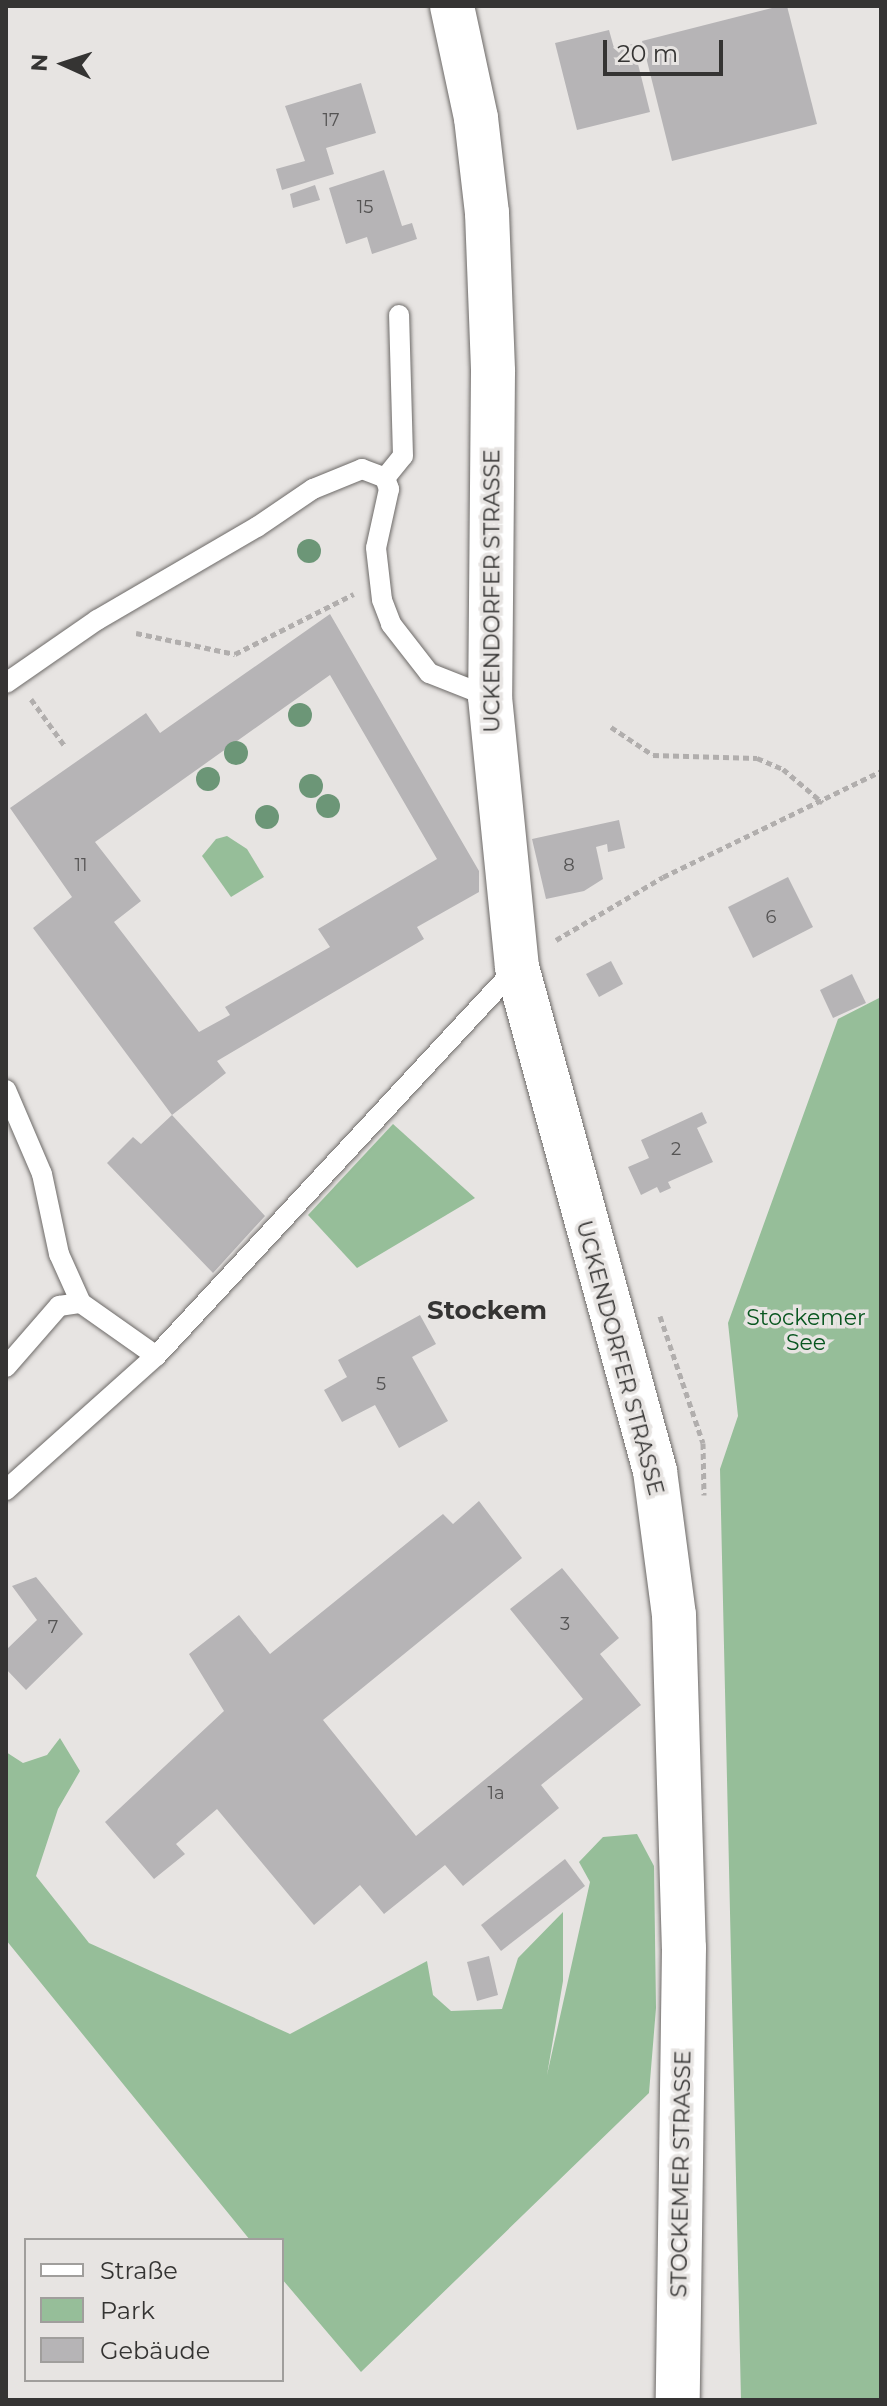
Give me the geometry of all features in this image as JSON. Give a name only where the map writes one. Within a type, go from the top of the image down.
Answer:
[{"type":"main road","name":"UCKENDORFER STRASSE","points":[[452,6],[476,118],[487,213],[493,372],[490,697],[517,967],[660,1500],[674,1615],[684,1948]]},
{"type":"main road","name":"STOCKEMER STRASSE","points":[[678,2400],[684,1948]]},
{"type":"lane","points":[[385,478],[403,456],[399,315]]},
{"type":"lane","points":[[10,679],[97,620],[313,489],[362,469],[385,478],[389,489],[376,548],[379,584],[391,624],[429,673],[490,697]]},
{"type":"lane","points":[[6,1490],[156,1356],[517,967]]},
{"type":"lane","points":[[6,1090],[42,1174],[59,1254],[81,1303],[156,1356]]},
{"type":"lane","points":[[6,1367],[59,1306],[81,1303]]},
{"type":"path","points":[[97,620],[235,654],[379,584]]},
{"type":"path","points":[[10,679],[64,745]]},
{"type":"path","points":[[611,727],[653,755],[757,758],[783,769],[823,803]]},
{"type":"path","points":[[517,967],[663,877],[823,803],[881,771]]},
{"type":"green space","points":[[227,836],[247,849],[264,877],[231,897],[202,856],[216,839]]},
{"type":"green space","name":"Stockemer See","points":[[881,997],[881,2400],[741,2400],[720,1469],[738,1416],[728,1323],[838,1019]]},
{"type":"green space","points":[[393,1124],[475,1198],[357,1268],[308,1215]]},
{"type":"green space","points":[[60,1738],[80,1771],[58,1809],[36,1876],[89,1943],[290,2034],[427,1961],[433,1995],[451,2011],[502,2009],[518,1958],[563,1912],[563,1981],[547,2075],[590,1882],[579,1862],[603,1837],[637,1834],[654,1866],[656,2008],[649,2093],[361,2372],[284,2281],[284,2238],[248,2238],[6,1940],[6,1752],[23,1763],[47,1755]]},
{"type":"building","points":[[787,6],[817,124],[672,161],[642,41]]},
{"type":"building","points":[[609,30],[614,48],[633,44],[650,112],[577,130],[555,43]]},
{"type":"building","points":[[361,83],[376,133],[326,148],[334,174],[282,190],[276,169],[305,161],[285,106]]},
{"type":"building","points":[[384,170],[402,226],[412,223],[417,239],[372,254],[367,237],[346,244],[329,188]]},
{"type":"building","points":[[315,185],[320,200],[293,208],[290,194]]},
{"type":"building","points":[[330,614],[479,871],[479,892],[417,927],[424,939],[217,1061],[226,1073],[172,1115],[33,928],[72,897],[10,808],[146,713],[160,733]],"holes":[[[330,675],[437,859],[318,929],[330,947],[225,1007],[230,1015],[199,1032],[114,922],[141,901],[95,842]]]},
{"type":"building","points":[[619,820],[625,848],[608,852],[607,844],[596,847],[603,879],[584,891],[546,899],[532,839]]},
{"type":"building","points":[[788,877],[813,927],[753,958],[728,907]]},
{"type":"building","points":[[611,961],[623,984],[599,997],[586,974]]},
{"type":"building","points":[[852,974],[866,1003],[833,1018],[820,990]]},
{"type":"building","points":[[702,1112],[707,1123],[697,1128],[713,1162],[668,1182],[671,1188],[660,1193],[657,1187],[641,1195],[628,1167],[649,1158],[641,1140]]},
{"type":"building","points":[[172,1115],[265,1216],[213,1273],[107,1163],[133,1137],[141,1144]]},
{"type":"building","points":[[420,1315],[436,1344],[412,1357],[448,1421],[399,1448],[375,1405],[342,1422],[324,1390],[347,1377],[338,1360]]},
{"type":"building","points":[[479,1501],[522,1558],[323,1720],[416,1836],[583,1699],[510,1609],[562,1568],[619,1638],[600,1654],[641,1705],[541,1785],[559,1808],[463,1886],[445,1865],[384,1914],[360,1885],[314,1925],[217,1809],[176,1844],[185,1854],[154,1879],[105,1822],[224,1711],[189,1654],[239,1615],[270,1654],[443,1514],[453,1524]]},
{"type":"building","points":[[36,1577],[83,1634],[26,1690],[6,1669],[6,1650],[37,1620],[12,1586]]},
{"type":"building","points":[[565,1859],[585,1886],[501,1951],[481,1925]]},
{"type":"building","points":[[489,1956],[498,1995],[477,2001],[467,1962]]},
{"type":"district","name":"Stockem","points":[[487,1311]]}]
